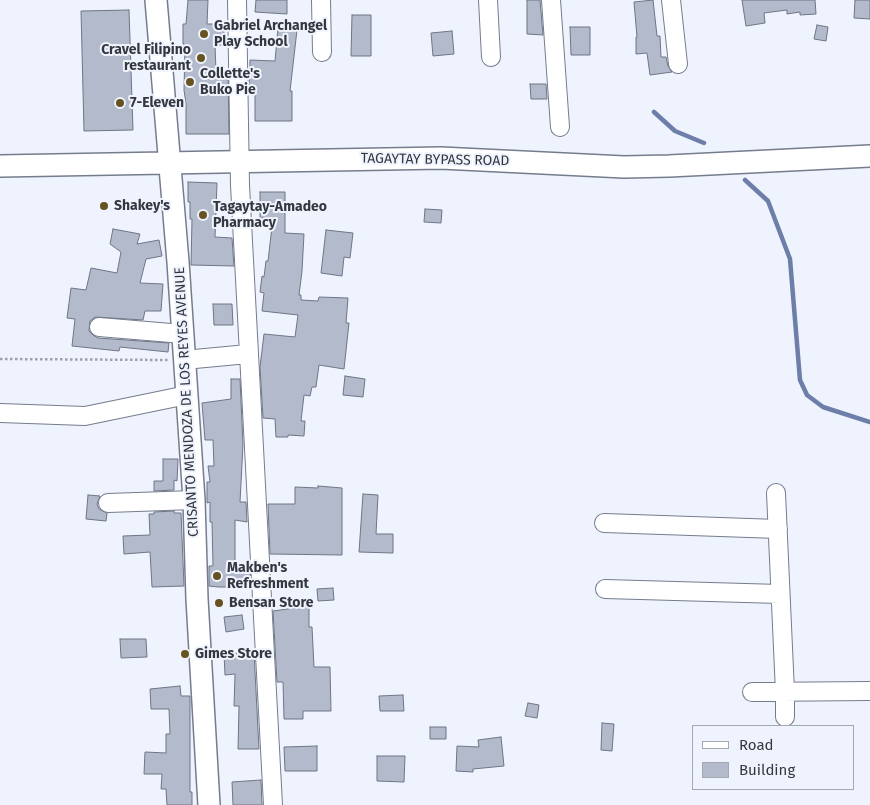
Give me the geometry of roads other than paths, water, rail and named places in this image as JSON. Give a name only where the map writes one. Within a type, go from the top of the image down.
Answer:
[{"type":"main road","name":"CRISANTO MENDOZA DE LOS REYES AVENUE","points":[[156,0],[170,162],[194,500],[197,599],[209,805]]},
{"type":"main road","name":"TAGAYTAY BYPASS ROAD","points":[[0,166],[441,158],[624,167],[870,156]]},
{"type":"street","points":[[237,0],[239,161],[273,805]]},
{"type":"street","points":[[321,0],[322,52]]},
{"type":"street","points":[[488,0],[492,57]]},
{"type":"street","points":[[551,0],[560,127]]},
{"type":"street","points":[[671,0],[678,64]]},
{"type":"street","points":[[99,327],[183,334]]},
{"type":"street","points":[[184,360],[248,354]]},
{"type":"street","points":[[0,413],[85,416],[187,395]]},
{"type":"street","points":[[776,493],[785,717]]},
{"type":"street","points":[[108,503],[194,500]]},
{"type":"street","points":[[604,524],[778,529]]},
{"type":"street","points":[[605,589],[780,594]]},
{"type":"street","points":[[752,692],[870,691]]},
{"type":"waterway","points":[[654,112],[675,131],[704,143]]},
{"type":"waterway","points":[[745,180],[768,201],[790,259],[800,380],[807,395],[823,407],[870,422]]},
{"type":"place","name":"Gabriel Archangel Play School","points":[[204,34]]},
{"type":"place","name":"Cravel Filipino restaurant","points":[[201,58]]},
{"type":"place","name":"Collette's Buko Pie","points":[[190,82]]},
{"type":"place","name":"7-Eleven","points":[[120,103]]},
{"type":"place","name":"Shakey's","points":[[104,206]]},
{"type":"place","name":"Tagaytay-Amadeo Pharmacy","points":[[203,215]]},
{"type":"place","name":"Makben's Refreshment","points":[[217,576]]},
{"type":"place","name":"Bensan Store","points":[[219,603]]},
{"type":"place","name":"Gimes Store","points":[[185,654]]}]
